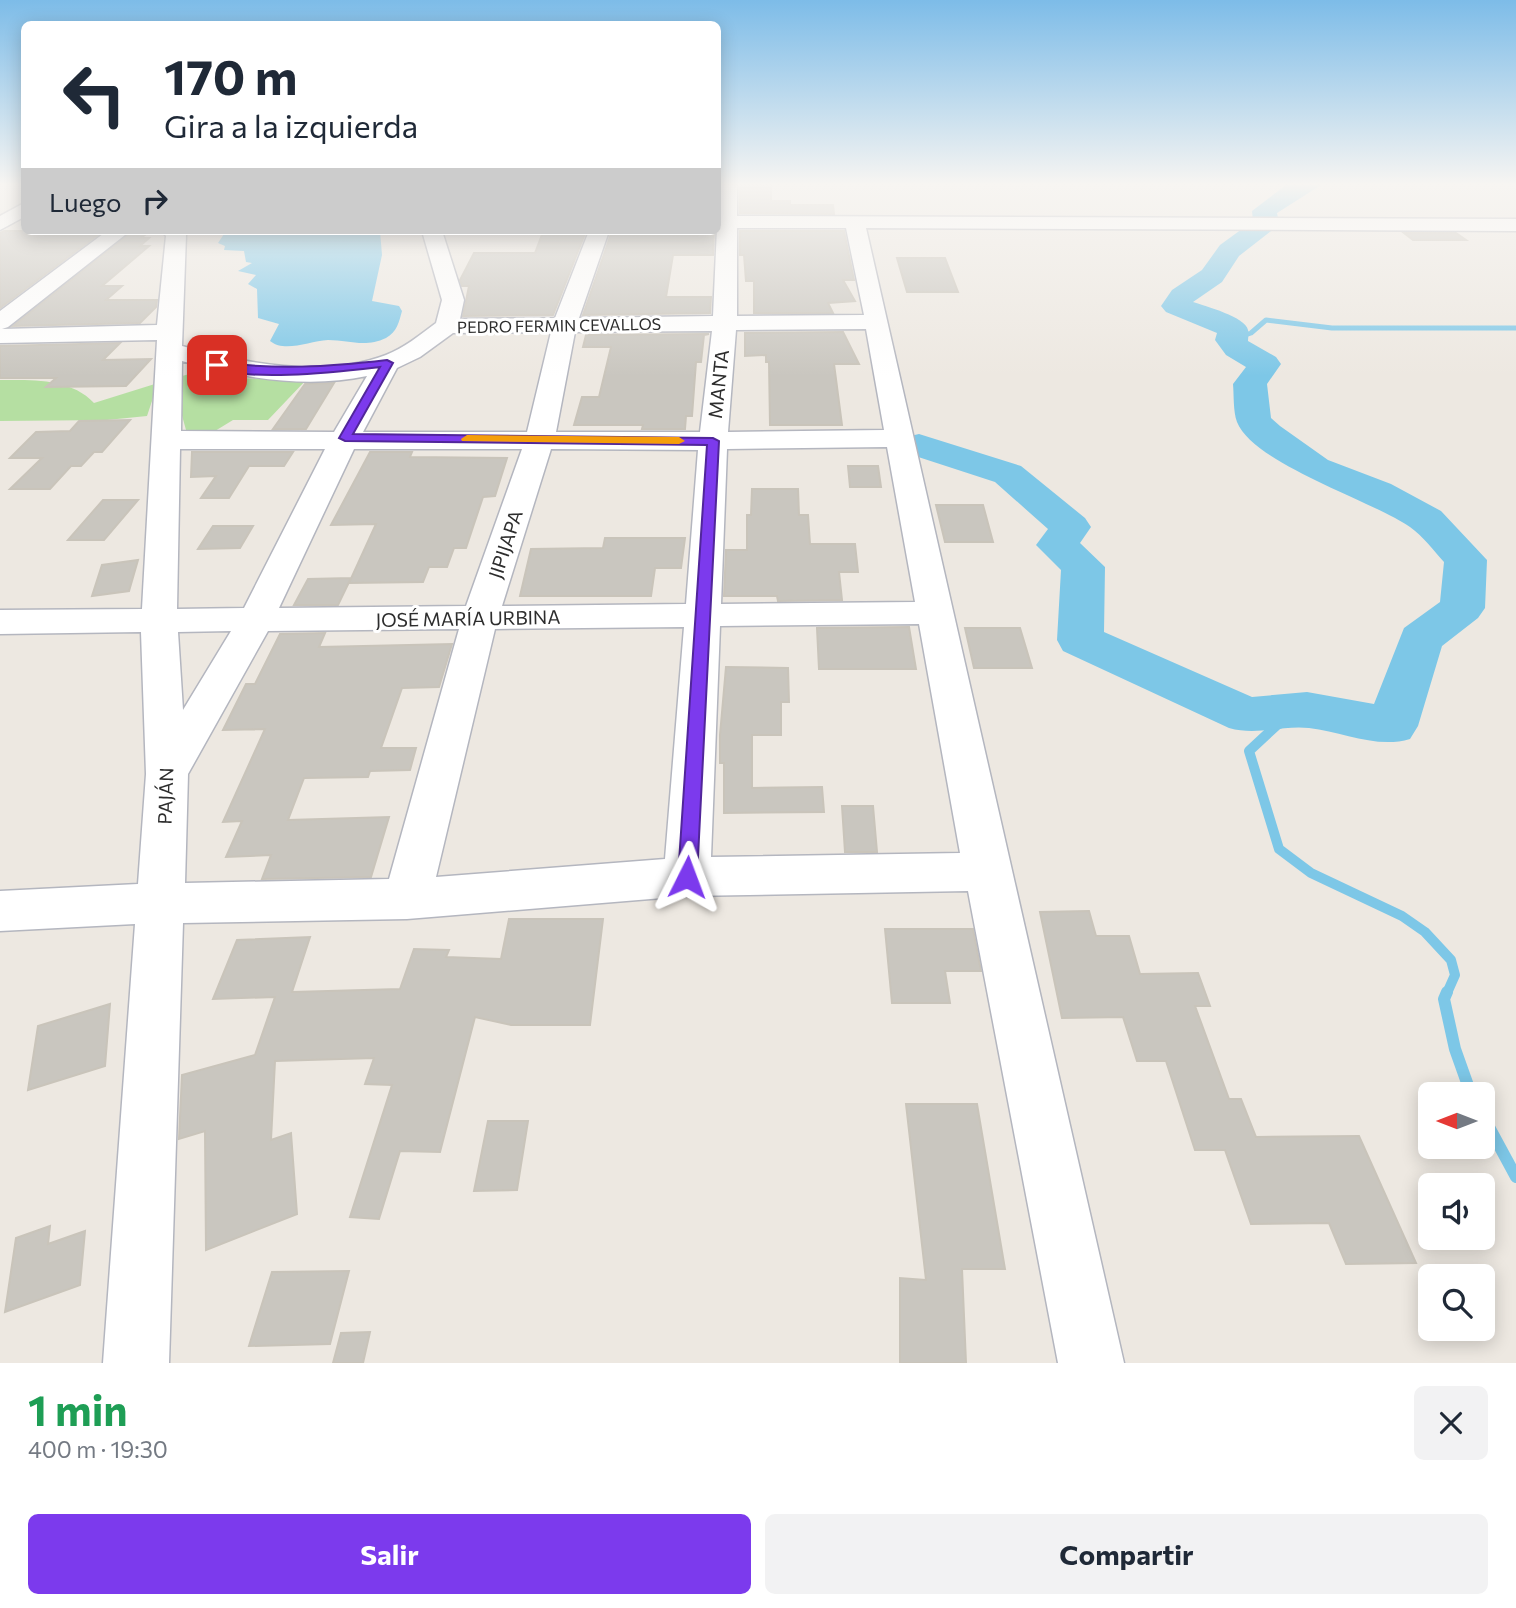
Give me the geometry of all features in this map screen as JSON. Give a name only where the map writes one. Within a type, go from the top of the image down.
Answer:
[{"type":"street","points":[[0,322],[97,249]]},
{"type":"street","name":"PAJÁN","points":[[136,1363],[148,1181],[167,774],[159,622],[169,341],[175,249]]},
{"type":"street","points":[[437,249],[453,300],[447,326]]},
{"type":"street","name":"JIPIJAPA","points":[[407,899],[480,618],[540,439],[565,324],[593,249]]},
{"type":"street","name":"MANTA","points":[[687,877],[713,441],[725,323],[724,249]]},
{"type":"street","points":[[862,249],[987,872],[1091,1363]]},
{"type":"street","name":"PEDRO FERMIN CEVALLOS","points":[[0,336],[169,341],[217,365],[267,371],[348,369],[387,363],[421,346],[447,326],[877,322]]},
{"type":"street","points":[[167,774],[254,621],[345,438],[387,363]]},
{"type":"street","points":[[165,440],[345,438],[713,441],[900,438]]},
{"type":"street","name":"JOSÉ MARÍA URBINA","points":[[0,622],[935,613]]},
{"type":"street","points":[[0,911],[159,903],[407,899],[687,877],[987,872]]},
{"type":"green space","points":[[201,371],[216,371],[222,378],[307,379],[268,420],[233,420],[215,431],[186,430],[175,390],[182,376]]},
{"type":"green space","points":[[0,380],[63,385],[85,395],[94,403],[158,383],[147,416],[107,420],[0,421]]},
{"type":"water","points":[[381,249],[372,301],[399,306],[402,311],[399,323],[390,336],[371,343],[328,340],[290,346],[276,344],[270,341],[279,324],[258,318],[257,289],[248,284],[256,275],[238,271],[252,263],[246,262],[244,251],[224,250]]},
{"type":"building","points":[[0,249],[79,249],[0,308]]},
{"type":"building","points":[[111,249],[146,249],[102,286],[122,286],[106,300],[157,300],[156,307],[140,323],[13,326]]},
{"type":"building","points":[[537,249],[579,249],[553,315],[463,316],[469,286],[462,286],[460,280],[474,253],[535,253]]},
{"type":"building","points":[[606,249],[713,249],[713,255],[673,255],[666,297],[711,297],[710,313],[583,315]]},
{"type":"building","points":[[740,249],[848,249],[854,280],[843,280],[855,301],[828,303],[833,313],[754,313],[754,281],[746,281],[744,255],[740,255]]},
{"type":"building","points":[[897,258],[945,258],[958,292],[907,292]]},
{"type":"building","points":[[843,332],[859,364],[834,364],[842,425],[770,425],[769,362],[766,362],[766,355],[745,356],[745,333]]},
{"type":"building","points":[[709,334],[704,335],[701,362],[696,362],[692,416],[686,416],[685,429],[642,429],[643,425],[574,425],[582,397],[599,397],[611,347],[583,347],[586,335]]},
{"type":"building","points":[[120,343],[103,360],[151,359],[126,386],[46,387],[56,378],[0,378],[0,346]]},
{"type":"building","points":[[334,383],[306,429],[273,429],[305,384]]},
{"type":"building","points":[[130,420],[102,452],[94,452],[81,466],[71,466],[50,489],[10,489],[42,458],[10,458],[36,432],[70,431],[79,421]]},
{"type":"building","points":[[192,452],[293,452],[284,466],[249,466],[229,498],[201,498],[216,476],[191,477]]},
{"type":"building","points":[[370,452],[412,452],[410,457],[507,458],[495,496],[483,497],[466,548],[454,548],[447,567],[429,567],[423,582],[349,583],[376,524],[331,525]]},
{"type":"building","points":[[848,466],[878,466],[881,487],[850,487]]},
{"type":"building","points":[[752,489],[798,489],[799,515],[808,515],[810,544],[855,544],[858,572],[839,572],[842,600],[778,601],[777,596],[724,596],[726,550],[747,550],[747,515],[751,515]]},
{"type":"building","points":[[103,500],[138,500],[104,540],[68,540]]},
{"type":"building","points":[[936,505],[983,505],[993,542],[945,542]]},
{"type":"building","points":[[213,526],[253,526],[240,548],[198,549]]},
{"type":"building","points":[[605,538],[685,538],[681,568],[655,568],[651,596],[520,596],[531,549],[603,548]]},
{"type":"building","points":[[138,560],[129,591],[92,596],[102,565]]},
{"type":"building","points":[[351,578],[338,605],[294,605],[308,579]]},
{"type":"building","points":[[909,627],[916,669],[819,669],[817,628]]},
{"type":"building","points":[[965,628],[1020,628],[1032,668],[974,668]]},
{"type":"building","points":[[325,633],[319,647],[452,644],[439,687],[402,688],[381,748],[416,748],[410,770],[370,771],[368,777],[304,778],[288,820],[389,817],[371,877],[262,879],[271,855],[226,857],[242,821],[223,822],[265,729],[223,730],[246,684],[255,684],[280,634]]},
{"type":"building","points":[[726,667],[788,668],[789,702],[781,702],[781,735],[752,735],[752,788],[822,787],[824,812],[724,813],[724,763],[720,763],[720,735]]},
{"type":"building","points":[[842,806],[873,806],[877,852],[845,852]]},
{"type":"building","points":[[1089,911],[1096,936],[1129,936],[1140,974],[1198,973],[1210,1006],[1195,1006],[1229,1099],[1241,1099],[1256,1137],[1359,1136],[1416,1263],[1346,1264],[1329,1223],[1251,1224],[1225,1150],[1195,1150],[1166,1061],[1137,1061],[1123,1017],[1062,1018],[1040,912]]},
{"type":"building","points":[[509,919],[603,919],[590,1025],[511,1025],[475,1017],[440,1152],[400,1151],[379,1219],[350,1217],[392,1085],[365,1084],[374,1058],[275,1061],[271,1140],[291,1133],[297,1214],[206,1250],[205,1131],[179,1139],[182,1075],[255,1055],[275,997],[213,999],[237,940],[310,937],[292,992],[400,989],[414,949],[449,950],[446,957],[501,959]]},
{"type":"building","points":[[885,929],[973,929],[981,971],[945,971],[950,1003],[892,1003]]},
{"type":"building","points":[[110,1004],[105,1066],[28,1090],[38,1026]]},
{"type":"building","points":[[906,1104],[977,1104],[1005,1269],[962,1269],[966,1363],[900,1363],[900,1278],[926,1280]]},
{"type":"building","points":[[488,1121],[528,1121],[517,1190],[474,1191]]},
{"type":"building","points":[[50,1226],[48,1244],[85,1231],[80,1285],[5,1312],[16,1238]]},
{"type":"building","points":[[349,1271],[330,1344],[249,1346],[272,1272]]},
{"type":"building","points":[[370,1332],[363,1363],[333,1363],[341,1333]]},
{"type":"waterway","points":[[919,445],[1008,474],[1071,527],[1057,545],[1083,567],[1080,640],[1247,715],[1307,710],[1392,726],[1421,639],[1462,608],[1466,560],[1427,520],[1377,492],[1315,468],[1267,434],[1254,421],[1250,384],[1265,364],[1237,348],[1231,340],[1233,330],[1212,318],[1176,306],[1182,296],[1212,276],[1232,249]]},
{"type":"waterway","points":[[1231,340],[1251,333],[1266,320],[1332,328],[1516,328]]},
{"type":"waterway","points":[[1307,710],[1277,725],[1249,751],[1279,849],[1311,873],[1402,916],[1425,932],[1451,960],[1455,975],[1447,993]]},
{"type":"waterway","points":[[1447,992],[1444,999],[1455,1049],[1467,1082]]},
{"type":"waterway","points":[[1495,1138],[1516,1177]]},
{"type":"slow traffic","points":[[467,439],[679,441]]},
{"type":"route","points":[[217,365],[267,371],[312,372],[387,363],[345,438],[713,441],[687,877]]}]
